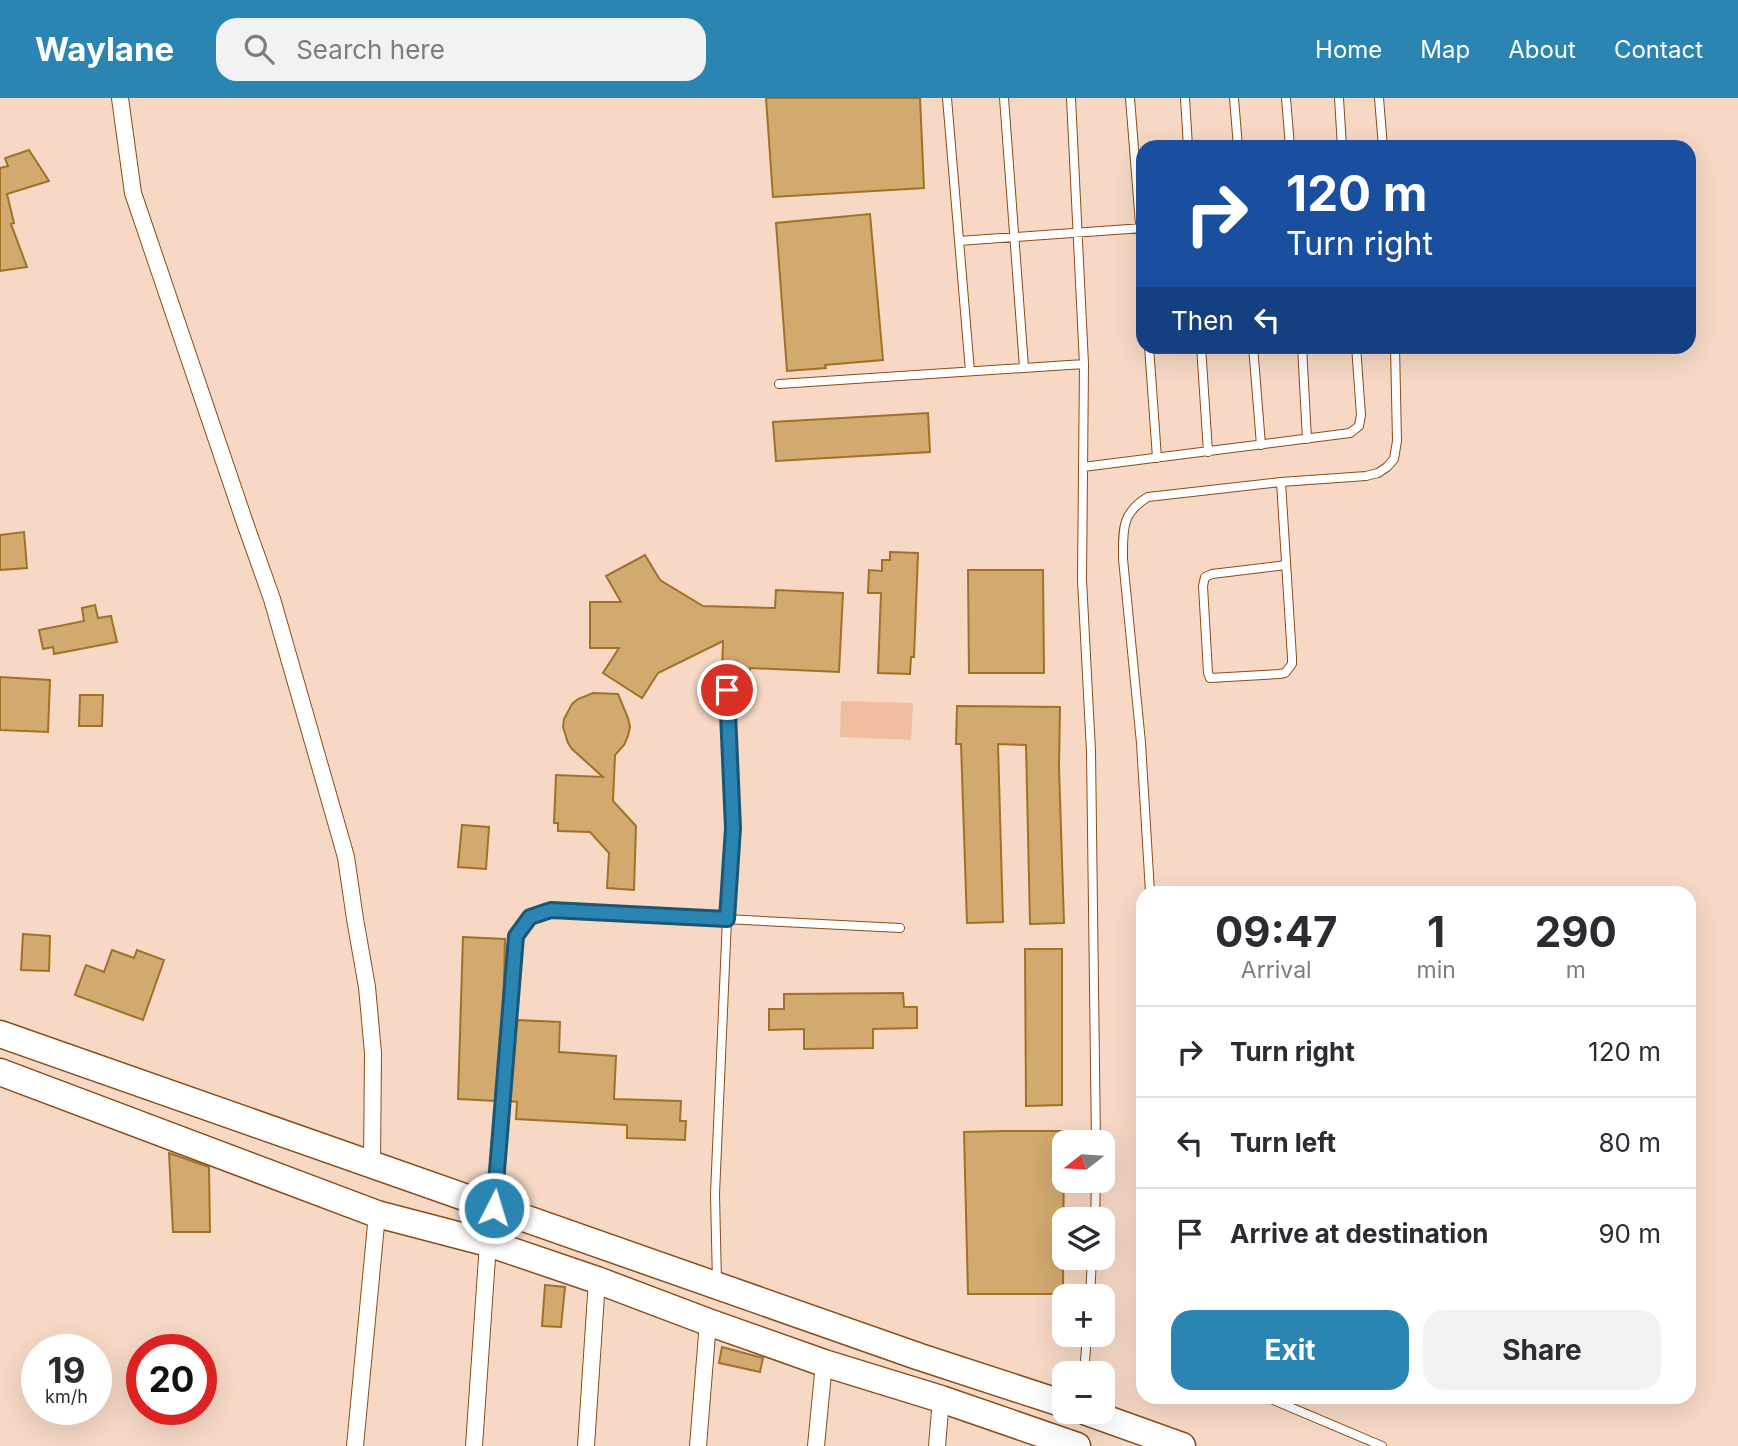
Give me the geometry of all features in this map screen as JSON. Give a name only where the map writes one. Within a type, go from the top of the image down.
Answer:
[{"type":"highway","points":[[0,1034],[920,1357],[1052,1400]]},
{"type":"highway","points":[[0,1072],[377,1214],[488,1243],[824,1363],[941,1399],[1064,1444]]},
{"type":"highway","points":[[1115,1422],[1182,1446]]},
{"type":"street","points":[[120,98],[133,193],[272,599],[346,857],[367,987],[373,1053],[372,1165]]},
{"type":"street","points":[[355,1446],[377,1214]]},
{"type":"street","points":[[474,1446],[488,1243]]},
{"type":"street","points":[[586,1446],[597,1280]]},
{"type":"street","points":[[698,1446],[708,1322]]},
{"type":"street","points":[[816,1446],[824,1363]]},
{"type":"street","points":[[937,1446],[941,1399]]},
{"type":"lane","points":[[947,98],[970,371]]},
{"type":"lane","points":[[1004,98],[1024,367]]},
{"type":"lane","points":[[1071,98],[1084,364],[1082,580],[1091,751],[1096,1130]]},
{"type":"lane","points":[[1130,98],[1136,163]]},
{"type":"lane","points":[[1185,98],[1188,140]]},
{"type":"lane","points":[[1234,98],[1237,140]]},
{"type":"lane","points":[[1286,98],[1289,140]]},
{"type":"lane","points":[[1339,98],[1342,140]]},
{"type":"lane","points":[[1379,98],[1382,140]]},
{"type":"lane","points":[[959,241],[1136,229]]},
{"type":"lane","points":[[1150,354],[1157,458]]},
{"type":"lane","points":[[1202,354],[1208,452]]},
{"type":"lane","points":[[1254,354],[1261,445]]},
{"type":"lane","points":[[1302,354],[1307,439]]},
{"type":"lane","points":[[1083,467],[1350,433],[1359,426],[1361,415],[1357,354]]},
{"type":"lane","points":[[1150,886],[1141,743],[1123,559],[1123,531],[1128,515],[1134,505],[1148,496],[1378,473],[1394,459],[1397,441],[1395,354]]},
{"type":"lane","points":[[779,384],[1084,364]]},
{"type":"lane","points":[[1281,482],[1292,658],[1289,669],[1279,674],[1210,678],[1203,586],[1205,577],[1286,565]]},
{"type":"lane","points":[[717,1285],[715,1195],[733,828],[727,690]]},
{"type":"lane","points":[[494,1208],[516,936],[530,917],[551,910],[900,928]]},
{"type":"lane","points":[[1283,1404],[1382,1446]]},
{"type":"shaded area","points":[[841,701],[913,703],[911,740],[840,737]]},
{"type":"building","points":[[766,98],[920,98],[924,188],[773,197]]},
{"type":"building","points":[[29,150],[49,181],[7,194],[14,223],[11,224],[27,267],[0,271],[0,168],[8,166],[5,158]]},
{"type":"building","points":[[870,214],[883,360],[787,371],[776,223]]},
{"type":"building","points":[[928,413],[930,452],[776,461],[773,422]]},
{"type":"building","points":[[24,532],[27,568],[0,570],[0,535]]},
{"type":"building","points":[[890,552],[918,553],[914,657],[911,657],[910,674],[878,673],[881,593],[868,593],[869,570],[882,571],[882,560],[890,560]]},
{"type":"building","points":[[645,555],[660,580],[703,606],[775,608],[776,590],[843,593],[839,672],[750,668],[749,673],[722,672],[723,641],[658,673],[642,698],[603,673],[619,648],[590,648],[590,602],[621,602],[606,576]]},
{"type":"building","points":[[968,570],[1043,570],[1044,673],[969,673]]},
{"type":"building","points":[[95,605],[98,618],[111,616],[117,642],[54,654],[53,647],[43,649],[39,630],[84,621],[82,608]]},
{"type":"building","points":[[0,677],[50,680],[48,732],[0,730]]},
{"type":"building","points":[[593,693],[618,694],[630,727],[624,745],[615,755],[613,801],[636,826],[634,890],[607,888],[609,853],[590,832],[558,831],[558,823],[554,823],[556,775],[603,777],[572,749],[563,727],[572,704]]},
{"type":"building","points":[[80,695],[103,695],[102,726],[79,726]]},
{"type":"building","points":[[957,706],[1060,707],[1059,767],[1064,923],[1030,924],[1026,745],[998,744],[1003,922],[967,923],[961,744],[956,744]]},
{"type":"building","points":[[462,825],[489,827],[486,869],[458,867]]},
{"type":"building","points":[[23,934],[50,936],[49,971],[21,970]]},
{"type":"building","points":[[463,937],[505,939],[503,1019],[496,1101],[458,1099]]},
{"type":"building","points":[[1025,949],[1062,949],[1062,1105],[1026,1106]]},
{"type":"building","points":[[112,950],[134,958],[137,950],[164,960],[143,1020],[75,995],[86,965],[104,972]]},
{"type":"building","points":[[903,993],[904,1007],[917,1007],[917,1028],[873,1029],[873,1048],[804,1049],[804,1029],[769,1030],[769,1009],[784,1009],[784,994]]},
{"type":"building","points":[[516,1020],[560,1022],[559,1052],[616,1056],[614,1099],[681,1101],[680,1121],[686,1121],[685,1140],[627,1138],[627,1125],[516,1119],[517,1102],[509,1101]]},
{"type":"building","points":[[1052,1131],[1052,1194],[1064,1194],[1064,1207],[1052,1207],[1052,1270],[1063,1270],[1063,1284],[1052,1284],[1052,1294],[968,1294],[964,1132]]},
{"type":"building","points":[[169,1153],[209,1167],[210,1232],[173,1232]]},
{"type":"building","points":[[545,1285],[565,1287],[561,1327],[542,1326]]},
{"type":"building","points":[[722,1347],[763,1358],[760,1372],[719,1363]]},
{"type":"route","points":[[494,1208],[516,936],[530,917],[551,910],[727,919],[733,828],[727,690]]}]
